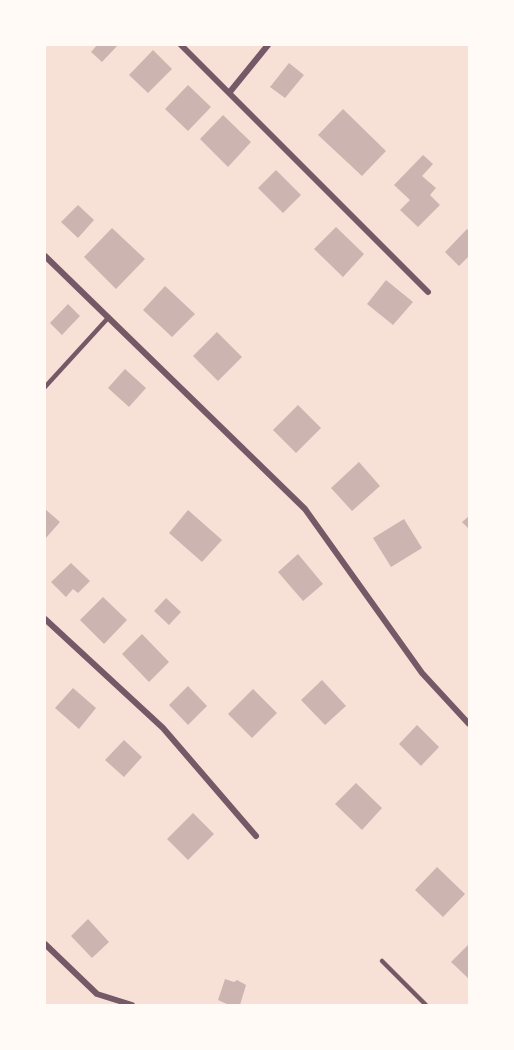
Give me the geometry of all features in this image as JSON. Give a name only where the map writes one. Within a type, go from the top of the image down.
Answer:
[{"type":"street","points":[[181,45],[428,292]]},
{"type":"street","points":[[229,93],[268,45]]},
{"type":"street","points":[[45,256],[305,509],[422,673],[469,724]]},
{"type":"street","points":[[45,618],[163,728],[256,836]]},
{"type":"street","points":[[45,944],[97,994],[132,1005]]},
{"type":"lane","points":[[45,387],[108,318]]},
{"type":"lane","points":[[382,961],[426,1005]]},
{"type":"building","points":[[97,45],[118,45],[102,62],[91,52]]},
{"type":"building","points":[[153,50],[172,69],[148,93],[129,75]]},
{"type":"building","points":[[289,63],[304,75],[285,98],[270,87]]},
{"type":"building","points":[[188,85],[211,107],[188,131],[165,109]]},
{"type":"building","points":[[343,109],[386,151],[362,176],[318,135]]},
{"type":"building","points":[[223,115],[251,142],[228,167],[200,139]]},
{"type":"building","points":[[423,155],[433,164],[422,176],[436,188],[430,195],[440,205],[418,227],[400,210],[410,200],[394,185]]},
{"type":"building","points":[[276,170],[301,195],[283,213],[258,188]]},
{"type":"building","points":[[78,205],[94,220],[78,238],[61,222]]},
{"type":"building","points":[[336,227],[364,254],[343,277],[314,249]]},
{"type":"building","points":[[112,228],[145,259],[116,289],[84,257]]},
{"type":"building","points":[[467,229],[469,231],[469,258],[459,266],[445,252]]},
{"type":"building","points":[[386,280],[413,302],[393,325],[367,304]]},
{"type":"building","points":[[165,286],[195,314],[172,337],[143,310]]},
{"type":"building","points":[[68,304],[80,316],[62,335],[50,323]]},
{"type":"building","points":[[217,332],[242,357],[218,381],[193,356]]},
{"type":"building","points":[[125,369],[146,388],[129,407],[108,388]]},
{"type":"building","points":[[298,405],[321,428],[296,453],[273,430]]},
{"type":"building","points":[[359,462],[380,486],[352,511],[331,488]]},
{"type":"building","points":[[45,509],[60,522],[45,539]]},
{"type":"building","points":[[188,510],[222,540],[202,562],[169,533]]},
{"type":"building","points":[[469,516],[469,529],[462,522]]},
{"type":"building","points":[[404,519],[422,548],[391,567],[373,538]]},
{"type":"building","points":[[298,554],[323,584],[303,601],[278,572]]},
{"type":"building","points":[[71,563],[90,581],[78,593],[73,589],[66,597],[51,582]]},
{"type":"building","points":[[103,597],[127,620],[104,644],[80,620]]},
{"type":"building","points":[[166,598],[181,612],[169,625],[154,611]]},
{"type":"building","points":[[142,634],[169,662],[149,682],[122,654]]},
{"type":"building","points":[[322,680],[346,706],[325,725],[301,700]]},
{"type":"building","points":[[188,686],[207,706],[188,725],[169,705]]},
{"type":"building","points":[[73,688],[96,708],[79,729],[55,708]]},
{"type":"building","points":[[253,689],[277,713],[252,738],[228,714]]},
{"type":"building","points":[[417,725],[439,747],[421,766],[399,744]]},
{"type":"building","points":[[124,740],[142,757],[124,777],[105,760]]},
{"type":"building","points":[[356,783],[382,808],[362,830],[335,804]]},
{"type":"building","points":[[193,813],[214,834],[188,860],[167,839]]},
{"type":"building","points":[[437,867],[465,894],[443,917],[415,890]]},
{"type":"building","points":[[88,919],[109,942],[92,958],[71,936]]},
{"type":"building","points":[[469,944],[469,979],[451,962]]},
{"type":"building","points":[[225,979],[234,982],[237,980],[246,985],[240,1005],[229,1005],[218,1000]]}]
